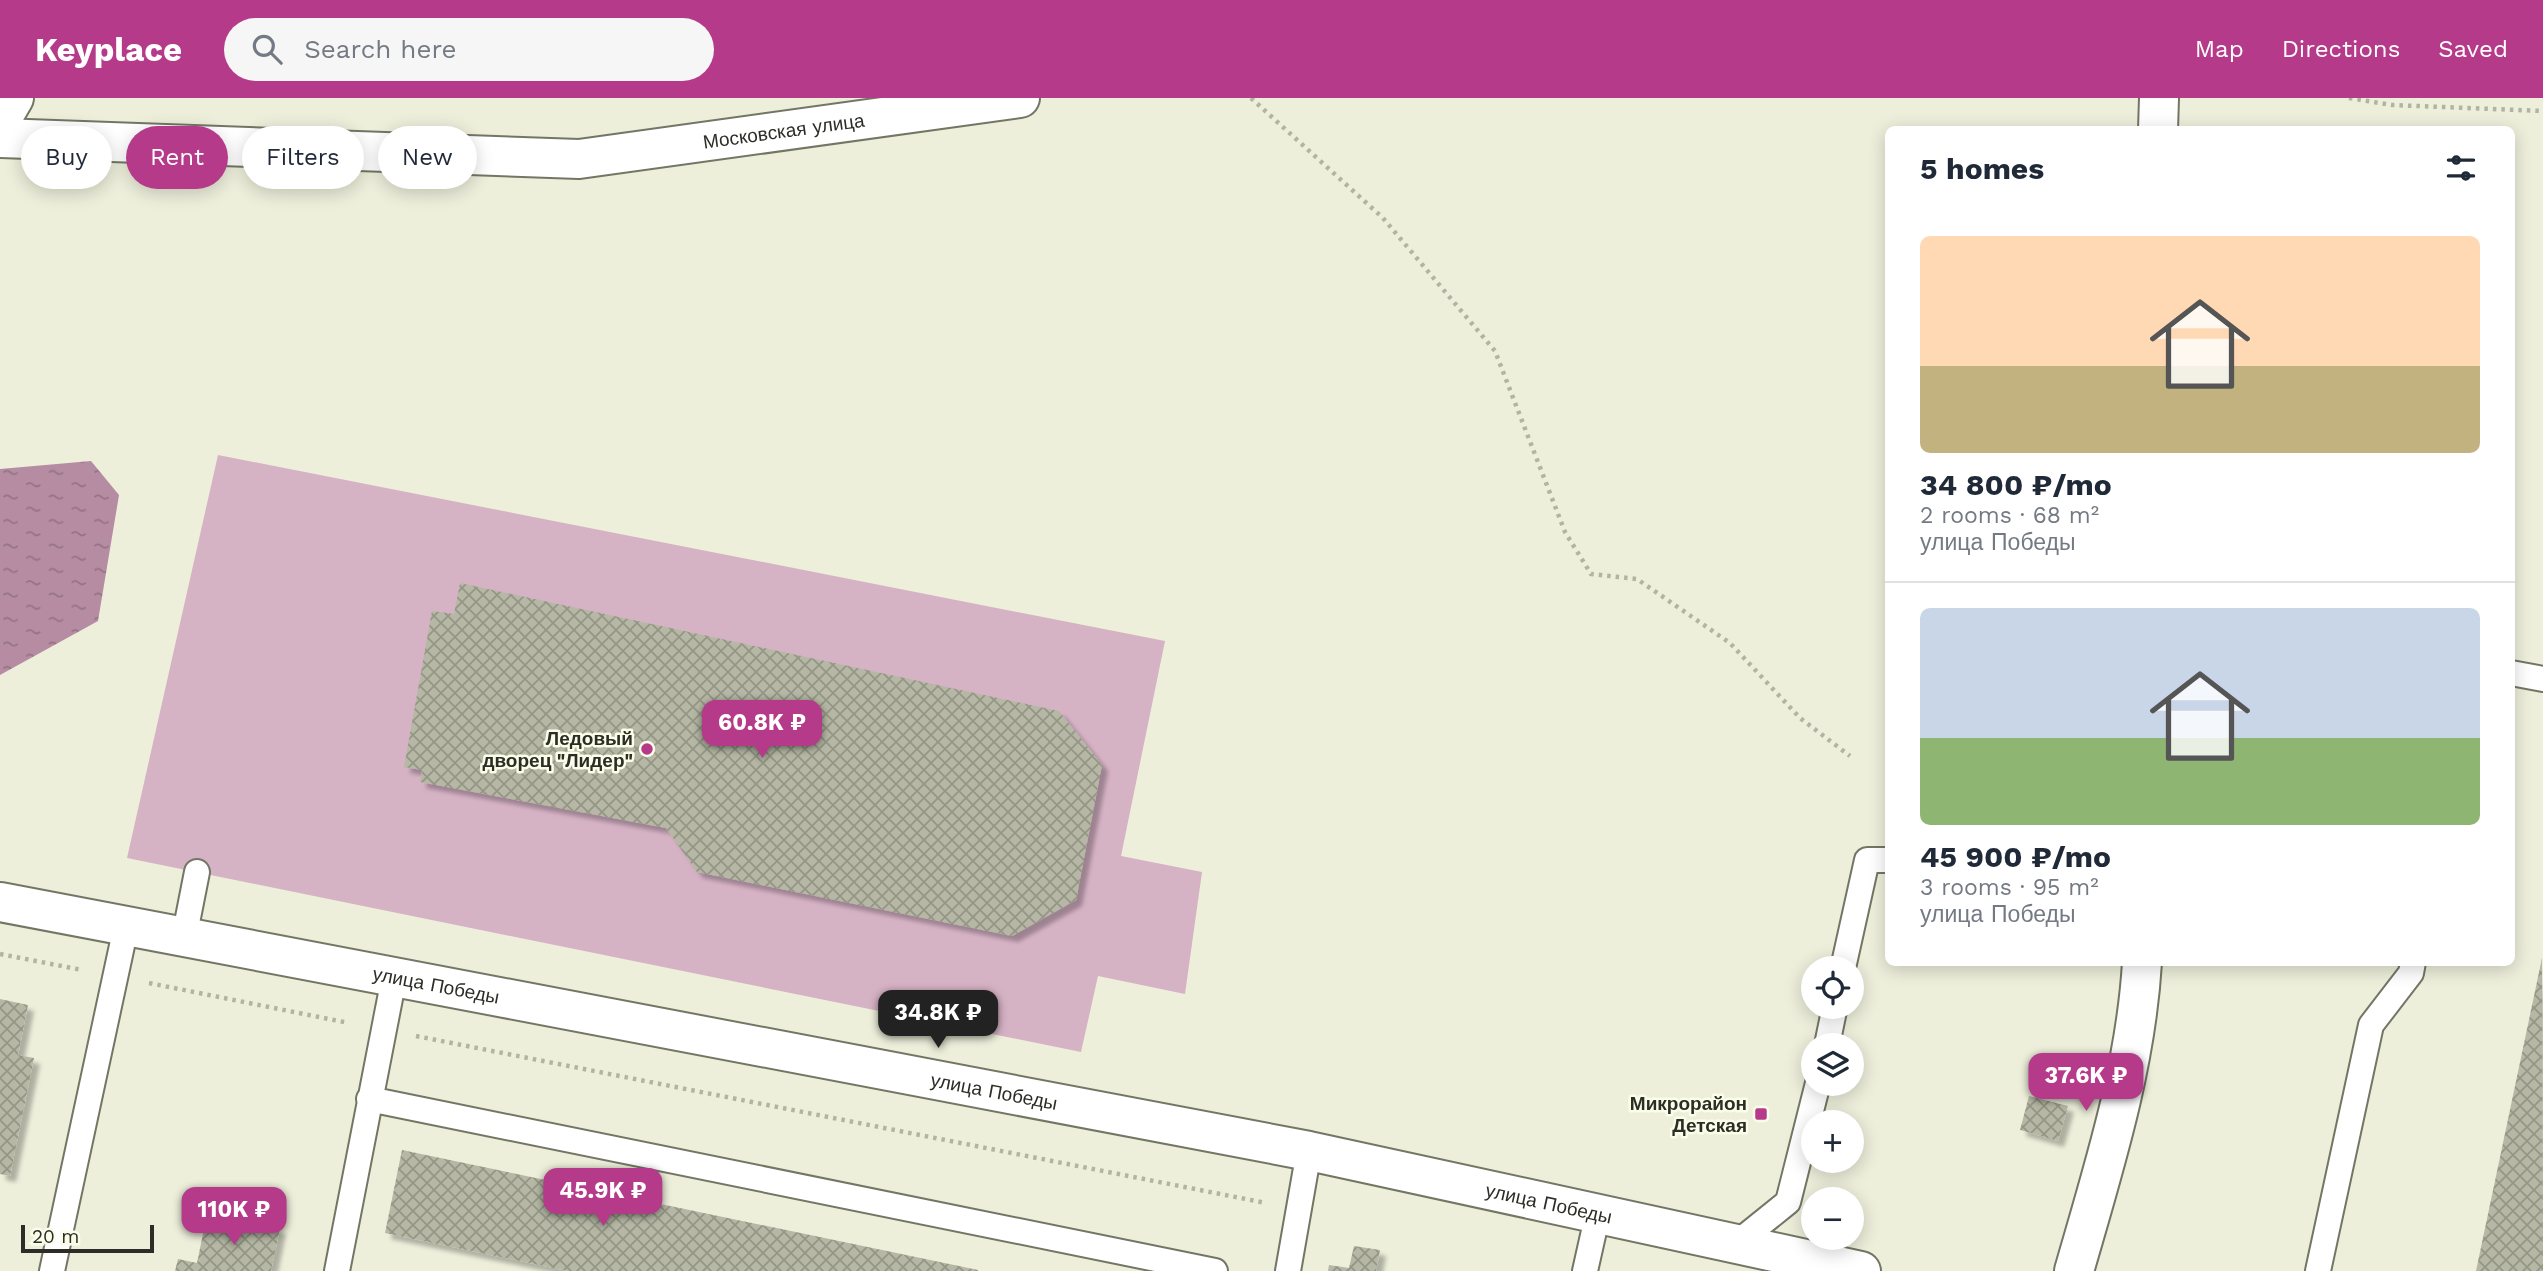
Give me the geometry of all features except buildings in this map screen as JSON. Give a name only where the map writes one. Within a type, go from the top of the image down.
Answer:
[{"type":"street","points":[[0,122],[14,98]]},
{"type":"street","name":"Московская улица","points":[[0,138],[579,159],[1020,98]]},
{"type":"street","points":[[2158,126],[2159,98]]},
{"type":"street","name":"улица Победы","points":[[0,902],[1309,1151],[1861,1271]]},
{"type":"street","points":[[2074,1271],[2103,1172],[2129,1064],[2142,966]]},
{"type":"lane","points":[[2515,674],[2543,679]]},
{"type":"lane","points":[[1846,956],[1867,860],[1885,860]]},
{"type":"lane","points":[[184,938],[197,872]]},
{"type":"lane","points":[[52,1271],[126,927]]},
{"type":"lane","points":[[2318,1271],[2371,1025],[2411,973],[2412,966]]},
{"type":"lane","points":[[337,1271],[394,978]]},
{"type":"lane","points":[[1737,1243],[1788,1202],[1815,1096]]},
{"type":"lane","points":[[369,1100],[1215,1271]]},
{"type":"lane","points":[[1288,1271],[1309,1151]]},
{"type":"lane","points":[[1585,1271],[1598,1213]]},
{"type":"path","points":[[1251,98],[1383,218],[1495,351],[1565,532],[1591,574],[1637,579],[1730,643],[1800,718],[1850,756]]},
{"type":"path","points":[[2349,98],[2392,105],[2543,111]]},
{"type":"path","points":[[0,954],[1299,1209]]},
{"type":"shaded area","name":"Ледовый дворец \"Лидер\"","points":[[218,455],[1165,641],[1121,856],[1202,872],[1185,994],[1098,976],[1081,1052],[127,858]]},
{"type":"water","points":[[91,461],[119,495],[98,621],[0,675],[0,469]]},
{"type":"place","name":"Ледовый дворец \"Лидер\"","points":[[647,749]]},
{"type":"place","name":"Микрорайон Детская","points":[[1761,1114]]}]
